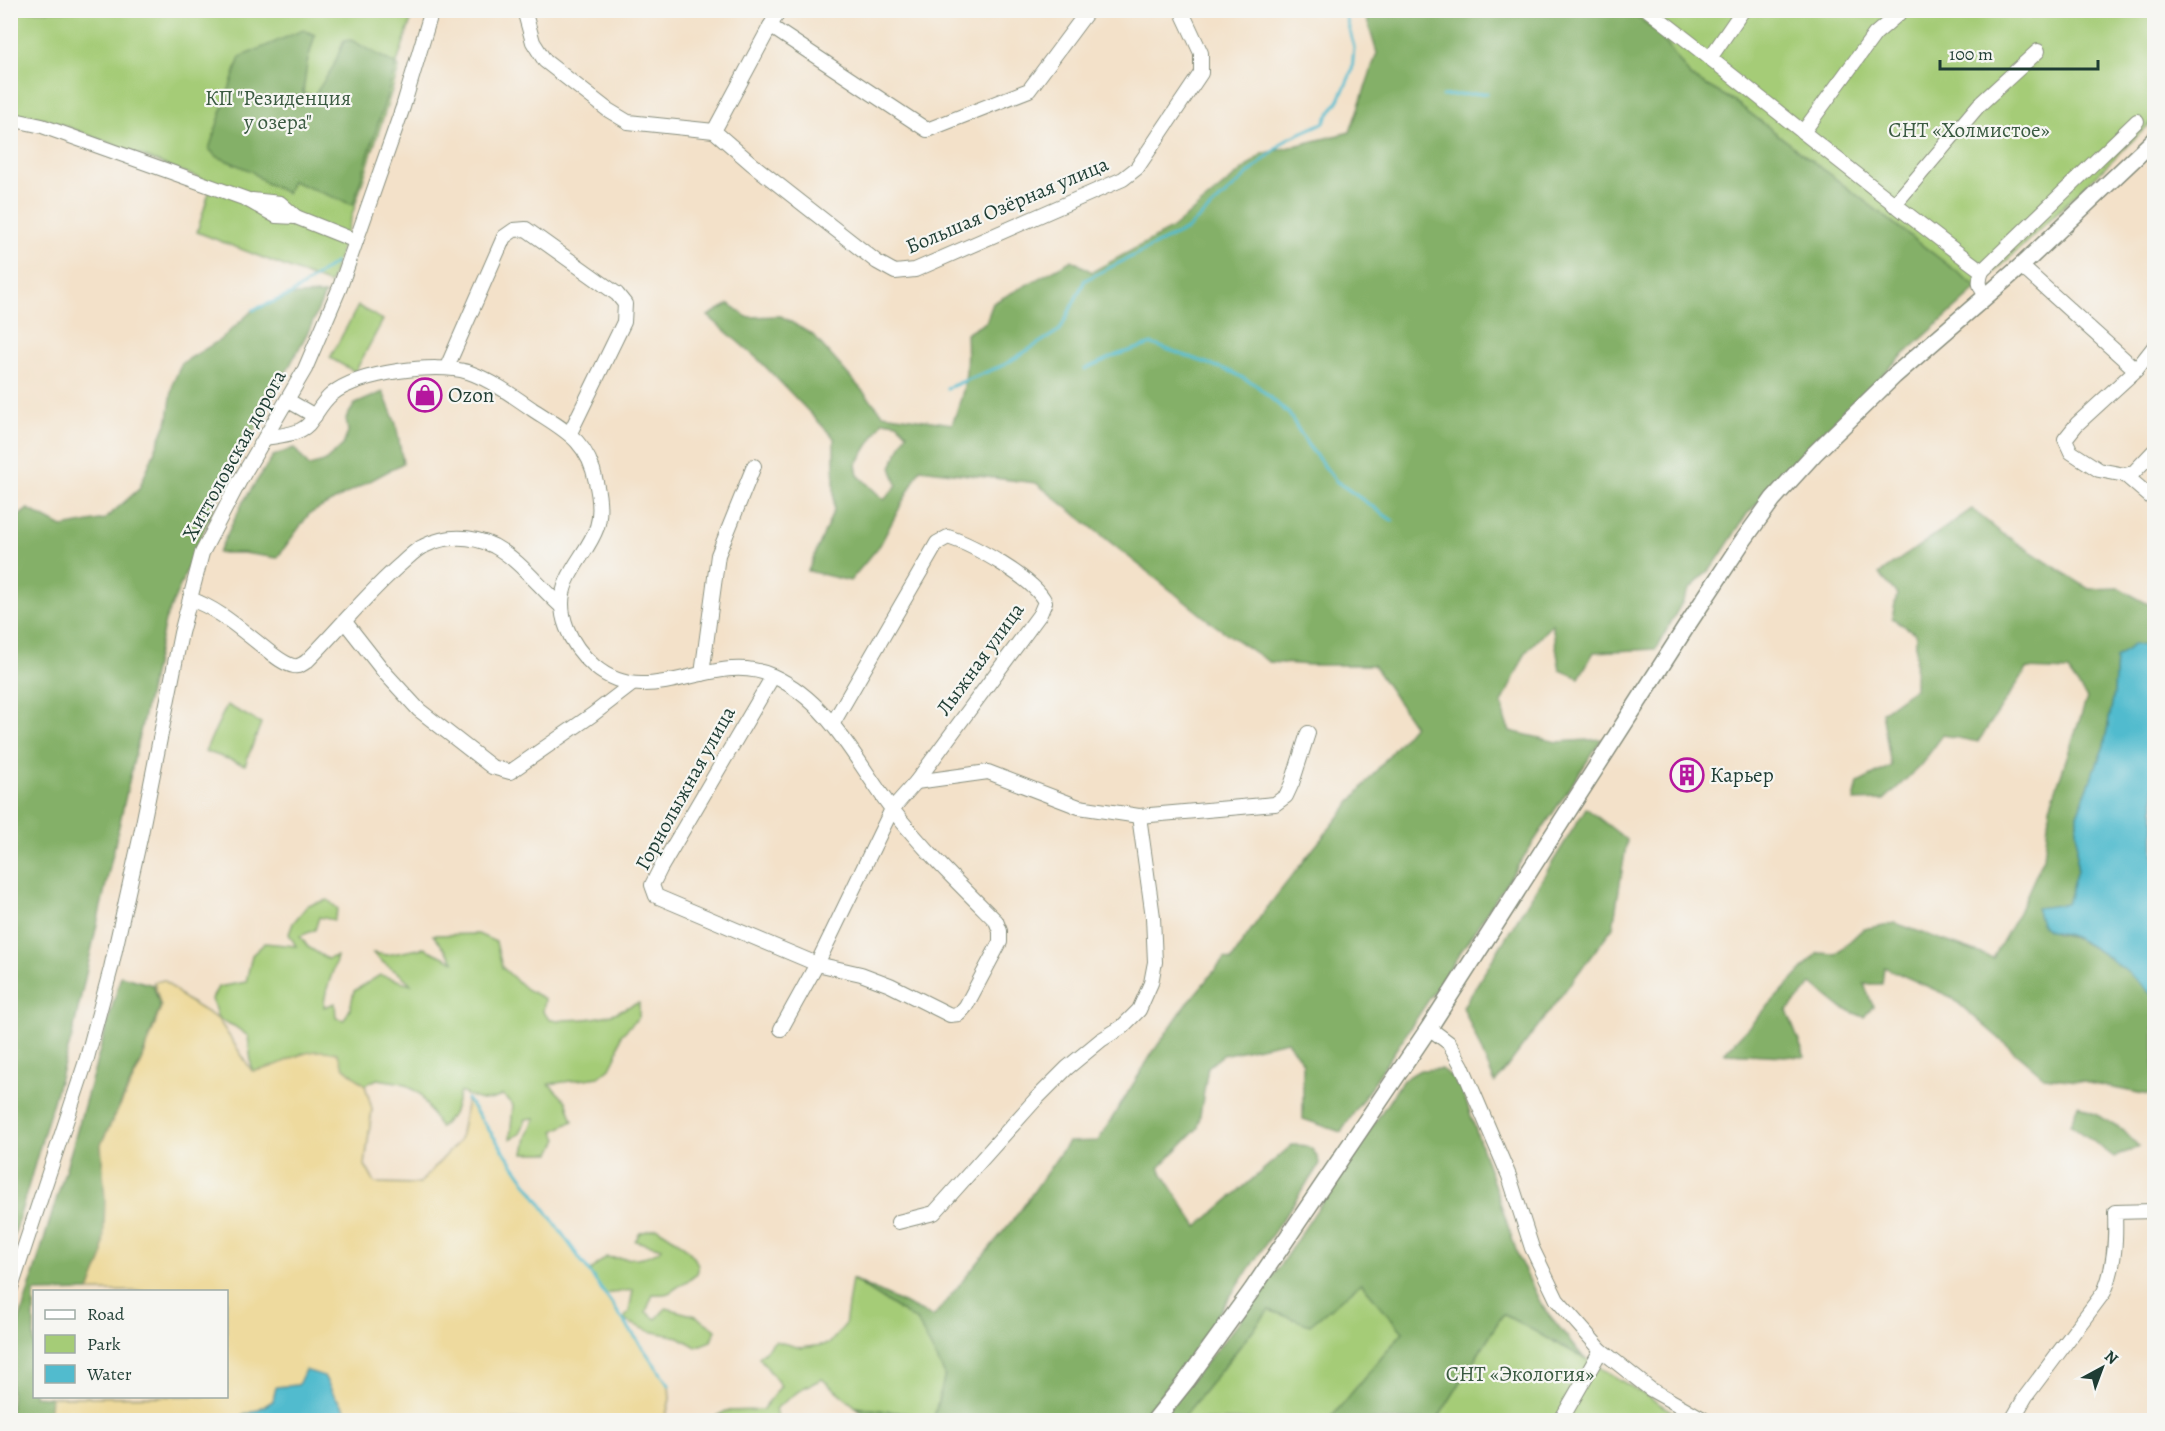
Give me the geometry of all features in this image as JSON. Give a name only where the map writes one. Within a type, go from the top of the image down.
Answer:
[{"type":"main road","points":[[1155,1420],[1252,1290],[1429,1028],[1694,615],[1773,499],[1814,454],[1894,376],[2021,266],[2154,140]]},
{"type":"street","name":"Хиттоловская дорога","points":[[10,1291],[87,1058],[111,968],[141,834],[181,633],[202,553],[239,482],[305,369],[340,287],[373,199],[432,10]]},
{"type":"street","points":[[524,10],[533,42],[545,61],[608,110],[628,122],[714,131],[779,10]]},
{"type":"street","points":[[770,26],[927,130],[1029,90],[1091,10]]},
{"type":"street","name":"Большая Озёрная улица","points":[[714,131],[752,164],[877,262],[894,272],[915,270],[1123,179],[1137,168],[1201,73],[1201,53],[1181,10]]},
{"type":"street","points":[[1648,10],[1894,205],[1982,271]]},
{"type":"street","points":[[1710,58],[1743,10]]},
{"type":"street","points":[[1803,132],[1875,34],[1903,10]]},
{"type":"street","points":[[1894,205],[1979,105],[2038,51]]},
{"type":"street","points":[[10,119],[42,126],[246,199],[276,216],[296,217],[356,241]]},
{"type":"street","points":[[1986,296],[1978,282],[1982,271],[2137,121]]},
{"type":"street","points":[[447,367],[504,237],[514,230],[526,229],[617,294],[625,304],[624,322],[570,433]]},
{"type":"street","points":[[2021,266],[2136,370]]},
{"type":"street","points":[[2154,347],[2136,370],[2077,424],[2065,439],[2071,452],[2099,470],[2125,475],[2133,473],[2154,451]]},
{"type":"street","points":[[266,438],[294,433],[309,424],[319,407],[332,394],[379,374],[447,367],[470,373],[505,391],[570,433],[586,452],[596,480],[599,502],[597,525],[586,549],[566,582],[562,607],[566,631],[581,655],[600,672],[631,685],[657,684],[732,668],[752,669],[773,676],[816,705],[833,723],[892,809],[817,964],[781,1029]]},
{"type":"street","points":[[287,400],[315,416]]},
{"type":"street","points":[[702,674],[718,555],[754,465]]},
{"type":"street","points":[[2125,475],[2154,500]]},
{"type":"street","points":[[190,599],[201,603],[273,655],[294,666],[300,666],[394,570],[422,546],[447,537],[471,538],[494,547],[521,568],[562,607]]},
{"type":"street","name":"Лыжная улица","points":[[833,723],[937,543],[948,537],[964,542],[1041,592],[1045,602],[1040,614],[916,782],[892,809]]},
{"type":"street","points":[[345,622],[385,673],[419,710],[492,767],[510,772],[631,685]]},
{"type":"street","name":"Горнолыжная улица","points":[[773,676],[660,869],[652,885],[656,896],[817,964],[861,974],[890,985],[950,1015],[959,1014],[966,1006],[1000,942],[1000,931],[996,921],[928,852],[892,809]]},
{"type":"street","points":[[916,782],[988,772],[1079,807],[1139,816],[1275,804],[1286,796],[1308,733]]},
{"type":"street","points":[[898,1222],[934,1213],[1036,1099],[1067,1068],[1101,1040],[1122,1028],[1139,1010],[1151,983],[1155,962],[1153,917],[1139,816]]},
{"type":"street","points":[[1429,1028],[1449,1043],[1462,1066],[1509,1176],[1532,1248],[1557,1299],[1601,1350],[1650,1389],[1699,1419]]},
{"type":"street","points":[[2012,1420],[2026,1396],[2104,1292],[2112,1275],[2116,1229],[2115,1212],[2154,1211]]},
{"type":"street","points":[[1561,1420],[1601,1350]]},
{"type":"green space","points":[[1364,10],[1630,11],[1658,33],[1691,77],[1734,101],[1978,288],[1888,369],[1747,514],[1714,565],[1689,590],[1656,649],[1594,652],[1579,678],[1560,670],[1552,624],[1526,652],[1502,703],[1510,731],[1557,742],[1602,739],[1341,1132],[1303,1119],[1303,1063],[1287,1041],[1223,1055],[1208,1067],[1198,1128],[1159,1168],[1197,1227],[1292,1145],[1303,1145],[1310,1148],[1316,1154],[1320,1164],[1204,1335],[1143,1420],[871,1420],[856,1407],[934,1417],[945,1375],[917,1321],[852,1279],[933,1317],[1020,1211],[1068,1142],[1098,1141],[1153,1052],[1185,1006],[1225,958],[1231,961],[1279,893],[1414,725],[1373,665],[1310,665],[1269,662],[1213,624],[1036,483],[920,469],[880,545],[850,581],[808,571],[834,510],[834,438],[760,361],[708,316],[729,304],[747,317],[781,316],[813,335],[883,414],[952,424],[965,380],[966,334],[986,322],[993,303],[1072,260],[1092,272],[1171,229],[1262,154],[1350,132],[1377,53]],"holes":[[[883,421],[897,423],[907,433],[891,467],[897,485],[884,500],[858,475],[856,465]]]},
{"type":"green space","name":"КП \"Резиденция у озера\"","points":[[11,11],[414,11],[397,63],[399,68],[330,284],[197,232],[212,183],[55,122],[26,114],[11,137]]},
{"type":"green space","name":"СНТ «Холмистое»","points":[[1630,11],[2154,11],[2154,120],[1978,288],[1734,101],[1691,77],[1658,33]]},
{"type":"green space","points":[[303,30],[315,35],[307,63],[303,93],[314,96],[333,67],[344,41],[351,40],[395,64],[353,205],[292,181],[287,193],[266,183],[251,171],[216,156],[209,149],[240,57]]},
{"type":"green space","points":[[325,294],[310,328],[216,502],[165,621],[72,1036],[11,1246],[11,522],[28,509],[62,527],[105,519],[139,489],[168,419],[173,383],[182,363],[220,340],[253,310],[290,295]]},
{"type":"green space","points":[[358,306],[383,320],[355,372],[330,358]]},
{"type":"green space","points":[[383,392],[396,424],[403,463],[309,514],[277,558],[243,553],[218,553],[243,502],[273,456],[294,448],[309,466],[324,462],[343,445],[348,432],[346,418],[355,404]]},
{"type":"green space","points":[[1972,509],[2000,532],[2089,589],[2119,588],[2150,605],[2154,602],[2154,648],[2116,658],[2114,694],[2104,746],[2077,815],[2077,870],[2067,905],[2036,908],[2055,934],[2067,936],[2094,948],[2123,968],[2154,998],[2154,1096],[2078,1081],[2044,1077],[1951,997],[1884,967],[1882,984],[1864,984],[1873,1006],[1864,1017],[1842,1008],[1812,984],[1787,1011],[1805,1057],[1724,1053],[1818,953],[1836,954],[1863,929],[1895,923],[1993,958],[2019,912],[2044,857],[2050,807],[2087,698],[2068,671],[2027,669],[1978,742],[1943,735],[1920,766],[1884,800],[1854,801],[1858,783],[1891,766],[1882,712],[1915,688],[1916,634],[1892,618],[1897,594],[1879,574]]},
{"type":"green space","points":[[227,705],[261,723],[245,765],[205,751]]},
{"type":"green space","points":[[1586,808],[1627,840],[1613,927],[1495,1083],[1463,1007]]},
{"type":"green space","points":[[328,900],[338,909],[334,920],[319,917],[315,930],[300,936],[308,947],[327,959],[337,956],[324,1007],[335,1003],[336,1018],[344,1020],[350,1009],[354,991],[380,975],[411,984],[373,953],[387,955],[424,948],[455,962],[433,935],[478,934],[496,942],[502,967],[526,989],[545,999],[543,1012],[550,1020],[597,1017],[612,1014],[639,1003],[639,1017],[621,1035],[617,1054],[610,1068],[599,1077],[549,1084],[566,1101],[573,1121],[554,1131],[558,1139],[551,1153],[524,1153],[527,1137],[535,1118],[526,1119],[520,1134],[510,1139],[513,1105],[503,1095],[482,1100],[460,1092],[453,1114],[440,1128],[420,1094],[403,1083],[377,1079],[365,1085],[344,1068],[303,1053],[268,1069],[252,1071],[248,1036],[218,1019],[212,999],[218,987],[246,982],[252,955],[265,943],[296,946],[289,934],[293,923],[308,905]]},
{"type":"green space","points":[[121,976],[153,985],[160,1007],[140,1063],[101,1144],[105,1199],[103,1256],[89,1290],[33,1290],[33,1398],[51,1398],[49,1420],[11,1420],[11,1348]]},
{"type":"green space","points":[[1441,1069],[1460,1083],[1519,1259],[1542,1306],[1584,1358],[1503,1314],[1437,1420],[1329,1420],[1403,1332],[1361,1283],[1310,1325],[1269,1310],[1181,1420],[1159,1420],[1259,1297],[1403,1080],[1420,1070]]},
{"type":"green space","points":[[2078,1105],[2123,1129],[2139,1147],[2114,1157],[2070,1124]]},
{"type":"green space","points":[[657,1228],[684,1247],[696,1260],[698,1267],[694,1276],[666,1294],[653,1294],[646,1312],[656,1319],[666,1308],[696,1316],[716,1330],[711,1341],[696,1347],[679,1337],[649,1331],[623,1320],[629,1312],[633,1290],[605,1294],[589,1272],[606,1257],[635,1258],[656,1252],[662,1248],[635,1241],[640,1233]]},
{"type":"green space","points":[[852,1279],[917,1321],[945,1375],[934,1417],[856,1407],[822,1379],[803,1388],[775,1409],[778,1420],[709,1420],[726,1411],[762,1410],[781,1386],[759,1357],[775,1341],[801,1348],[829,1344],[845,1325]]},
{"type":"green space","points":[[1361,1283],[1403,1332],[1329,1420],[1181,1420],[1269,1310],[1310,1325]]},
{"type":"green space","name":"СНТ «Экология»","points":[[1503,1314],[1584,1358],[1686,1420],[1437,1420]]},
{"type":"sand","points":[[164,980],[185,999],[218,1019],[252,1071],[275,1066],[303,1054],[324,1051],[337,1053],[344,1068],[365,1085],[372,1109],[365,1165],[375,1183],[419,1184],[460,1140],[467,1099],[669,1385],[670,1399],[665,1420],[353,1420],[334,1395],[324,1376],[298,1385],[276,1387],[273,1401],[232,1420],[49,1420],[51,1398],[228,1398],[228,1290],[89,1290],[103,1256],[105,1199],[101,1144],[141,1064],[161,1007],[154,982]]},
{"type":"water","points":[[2134,644],[2154,648],[2154,998],[2102,953],[2078,939],[2046,929],[2040,922],[2036,908],[2067,904],[2077,870],[2077,815],[2104,746],[2114,694],[2116,658]]},
{"type":"water","points":[[305,1370],[324,1376],[334,1395],[353,1420],[232,1420],[273,1401],[276,1387],[298,1385]]},
{"type":"waterway","points":[[947,388],[1004,365],[1060,330],[1085,280],[1187,229],[1287,139],[1323,123],[1339,100],[1352,71],[1354,47],[1344,10]]},
{"type":"waterway","points":[[1442,96],[1487,93]]},
{"type":"waterway","points":[[253,310],[290,295],[335,263]]},
{"type":"waterway","points":[[1085,369],[1116,355],[1152,344],[1232,372],[1256,385],[1289,414],[1307,444],[1336,481],[1393,521]]},
{"type":"waterway","points":[[467,1099],[669,1385]]},
{"type":"place","name":"Ozon","points":[[425,395]]},
{"type":"place","name":"Карьер","points":[[1687,775]]}]
